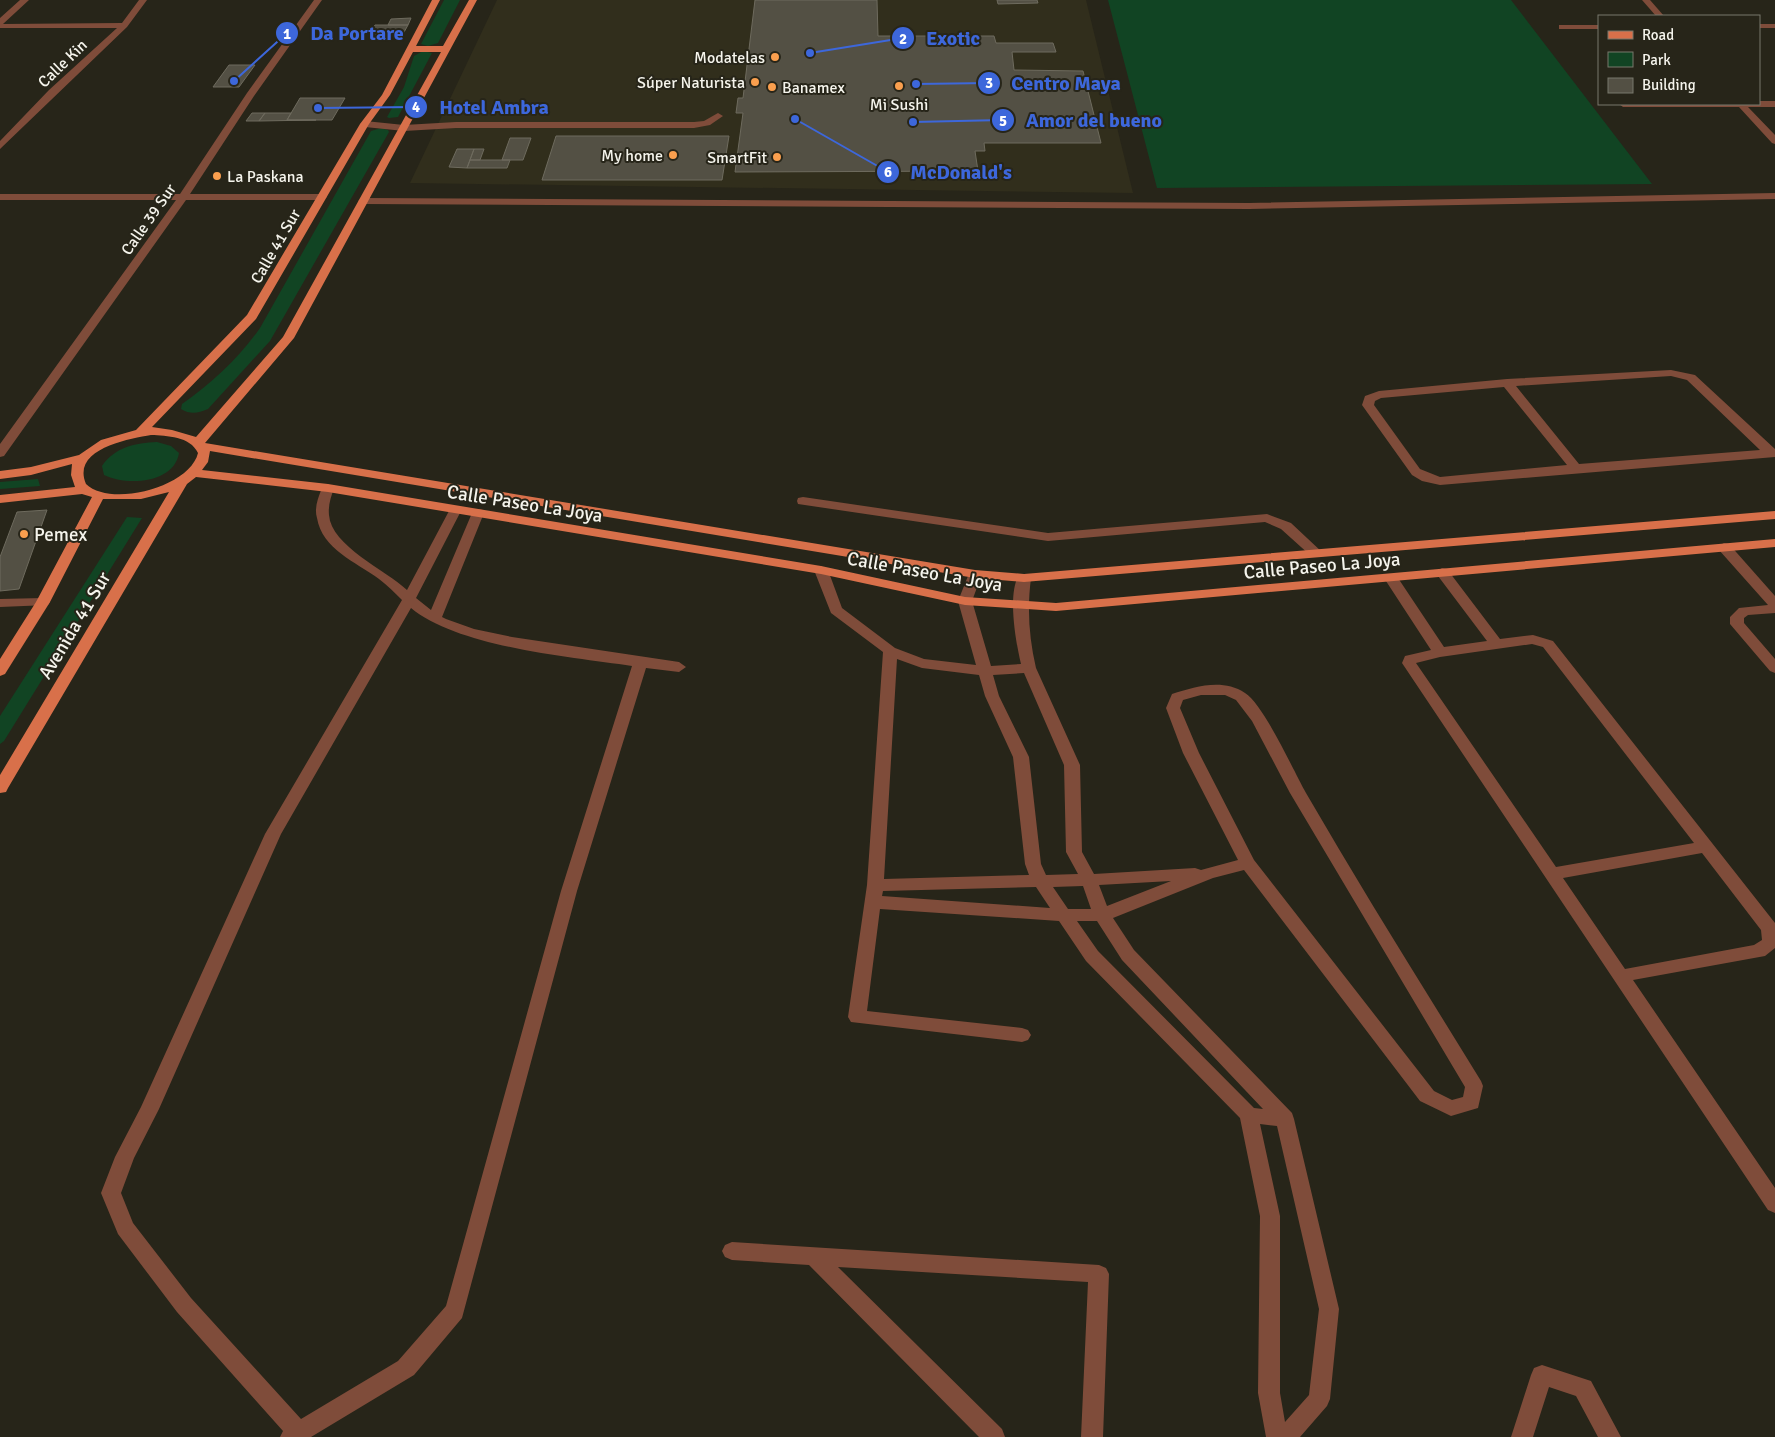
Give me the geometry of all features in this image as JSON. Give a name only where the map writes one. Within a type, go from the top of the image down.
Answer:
[{"type":"main road","name":"Calle 41 Sur","points":[[140,433],[252,317],[365,124],[386,95],[436,0]]},
{"type":"main road","points":[[199,444],[288,338],[363,200],[407,124],[473,0]]},
{"type":"main road","points":[[409,49],[448,49]]},
{"type":"main road","name":"Calle Paseo La Joya","points":[[0,475],[31,471],[82,458],[111,440],[140,433],[170,432],[187,435],[199,444],[975,574],[1024,578],[1775,515]]},
{"type":"main road","name":"Avenida 41 Sur","points":[[0,788],[5,772],[187,477],[202,462],[203,451],[199,444]]},
{"type":"main road","points":[[82,458],[76,470],[77,480],[84,490]]},
{"type":"main road","points":[[0,499],[84,490],[99,495],[118,497],[138,496],[160,491],[187,477]]},
{"type":"main road","name":"Calle Paseo La Joya","points":[[187,477],[328,488],[455,511],[478,513],[821,570],[965,601],[1019,606],[1056,607],[1775,542]]},
{"type":"main road","name":"Avenida 41 Sur","points":[[0,670],[43,602],[99,495]]},
{"type":"street","points":[[0,22],[24,0]]},
{"type":"street","name":"Calle Kin","points":[[0,146],[52,92],[124,25],[143,0]]},
{"type":"street","name":"Calle 39 Sur","points":[[0,453],[182,198],[250,96],[318,0]]},
{"type":"street","points":[[1646,0],[1659,15]]},
{"type":"street","points":[[0,26],[124,25]]},
{"type":"street","points":[[1760,26],[1775,26]]},
{"type":"street","points":[[1562,27],[1598,27]]},
{"type":"street","points":[[1760,104],[1775,104]]},
{"type":"street","points":[[1742,105],[1775,141]]},
{"type":"street","points":[[365,124],[456,125],[569,120],[718,116],[707,123],[694,125],[569,120]]},
{"type":"street","points":[[363,200],[1249,206],[1775,196]]},
{"type":"street","points":[[0,197],[322,197]]},
{"type":"street","points":[[1671,373],[1682,374],[1691,377],[1772,453],[1576,468],[1440,481],[1426,478],[1416,472],[1368,405],[1369,399],[1378,395],[1507,383],[1671,373]]},
{"type":"street","points":[[1507,383],[1576,468]]},
{"type":"street","points":[[328,488],[323,499],[322,523],[336,543],[394,583],[408,601],[434,618],[502,640],[640,663],[679,667]]},
{"type":"street","points":[[803,501],[1048,537],[1267,518],[1286,526],[1316,553]]},
{"type":"street","points":[[455,511],[408,601],[273,834],[150,1110],[126,1156],[112,1193],[125,1228],[184,1305],[294,1435],[406,1368],[455,1311],[569,891],[640,663]]},
{"type":"street","points":[[434,618],[478,513]]},
{"type":"street","points":[[1724,546],[1775,604]]},
{"type":"street","points":[[821,570],[836,610],[890,651],[922,663],[985,671],[1029,668]]},
{"type":"street","points":[[1442,572],[1496,643]]},
{"type":"street","points":[[975,574],[965,601],[992,696],[1021,756],[1033,864],[1040,881],[1092,956],[1249,1115],[1270,1216],[1269,1393],[1277,1437]]},
{"type":"street","points":[[1024,578],[1019,606],[1029,668],[1072,765],[1074,852],[1089,880],[1102,915],[1128,955],[1285,1119],[1329,1309],[1319,1399],[1286,1437]]},
{"type":"street","points":[[1391,578],[1440,652]]},
{"type":"street","points":[[0,602],[43,602]]},
{"type":"street","points":[[1775,609],[1744,611],[1737,617],[1737,624],[1775,668]]},
{"type":"street","points":[[1621,976],[1759,951],[1770,942],[1769,928],[1703,847],[1548,644],[1534,638],[1440,652],[1410,659],[1409,663],[1550,874],[1775,1204]]},
{"type":"street","points":[[890,651],[874,894],[857,1017],[1022,1036]]},
{"type":"street","points":[[1200,690],[1227,690],[1241,697],[1258,718],[1298,793],[1474,1086],[1471,1103],[1451,1108],[1427,1096],[1248,863],[1191,753],[1173,708],[1177,697],[1200,690]]},
{"type":"street","points":[[1550,874],[1703,847]]},
{"type":"street","points":[[874,894],[1064,915],[1102,915],[1209,873],[1248,863]]},
{"type":"street","points":[[874,894],[1040,881],[1209,873]]},
{"type":"street","points":[[1249,1115],[1285,1119]]},
{"type":"street","points":[[732,1251],[1099,1274],[1092,1437]]},
{"type":"street","points":[[814,1256],[994,1437]]},
{"type":"street","points":[[1522,1437],[1542,1375],[1583,1388],[1610,1437]]},
{"type":"shaded area","points":[[497,0],[1086,0],[1133,193],[410,183]]},
{"type":"green space","points":[[444,0],[460,0],[438,43],[428,46],[421,44]]},
{"type":"green space","points":[[1108,0],[1511,0],[1652,184],[1157,188]]},
{"type":"green space","points":[[423,51],[432,53],[398,117],[387,117],[404,87],[414,56]]},
{"type":"green space","points":[[381,128],[389,132],[270,341],[208,409],[194,413],[181,409],[182,404],[234,360],[260,328],[371,131]]},
{"type":"green space","points":[[157,442],[171,446],[179,453],[175,463],[168,471],[148,480],[136,481],[124,481],[104,475],[102,466],[119,450],[133,445]]},
{"type":"green space","points":[[38,479],[40,486],[0,489],[0,482]]},
{"type":"green space","points":[[127,517],[142,518],[4,741],[0,744],[0,716]]},
{"type":"building","points":[[755,0],[877,0],[878,36],[994,36],[996,43],[1053,43],[1056,52],[1012,52],[1014,70],[1083,71],[1101,143],[984,143],[985,151],[975,151],[978,171],[735,172],[743,113],[736,113],[738,98],[743,98]]},
{"type":"building","points":[[997,0],[1037,0],[1038,3],[998,4]]},
{"type":"building","points":[[411,18],[408,25],[388,25],[391,19]]},
{"type":"building","points":[[375,25],[408,25],[403,34],[370,34]]},
{"type":"building","points":[[229,65],[255,65],[239,87],[213,87]]},
{"type":"building","points":[[300,98],[345,98],[332,120],[287,120]]},
{"type":"building","points":[[252,113],[265,113],[259,121],[246,121]]},
{"type":"building","points":[[265,113],[291,113],[287,120],[316,120],[259,121]]},
{"type":"building","points":[[556,136],[729,136],[722,180],[542,180]]},
{"type":"building","points":[[510,138],[531,138],[523,160],[502,160]]},
{"type":"building","points":[[457,149],[474,149],[467,168],[449,167]]},
{"type":"building","points":[[474,149],[484,149],[480,160],[470,160]]},
{"type":"building","points":[[470,160],[510,160],[507,168],[467,168]]},
{"type":"building","name":"Pemex","points":[[47,510],[19,589],[0,591],[0,557],[17,512]]},
{"type":"place","name":"Exotic","points":[[810,53]]},
{"type":"place","name":"Modatelas","points":[[775,57]]},
{"type":"place","name":"Da Portare","points":[[234,81]]},
{"type":"place","name":"Súper Naturista","points":[[755,82]]},
{"type":"place","name":"Centro Maya","points":[[916,84]]},
{"type":"place","name":"Mi Sushi","points":[[899,86]]},
{"type":"place","name":"Banamex","points":[[772,87]]},
{"type":"place","name":"Hotel Ambra","points":[[318,108]]},
{"type":"place","name":"McDonald's","points":[[795,119]]},
{"type":"place","name":"Amor del bueno","points":[[913,122]]},
{"type":"place","name":"My home","points":[[673,155]]},
{"type":"place","name":"SmartFit","points":[[777,157]]},
{"type":"place","name":"La Paskana","points":[[217,176]]},
{"type":"place","name":"Pemex","points":[[24,534]]}]
